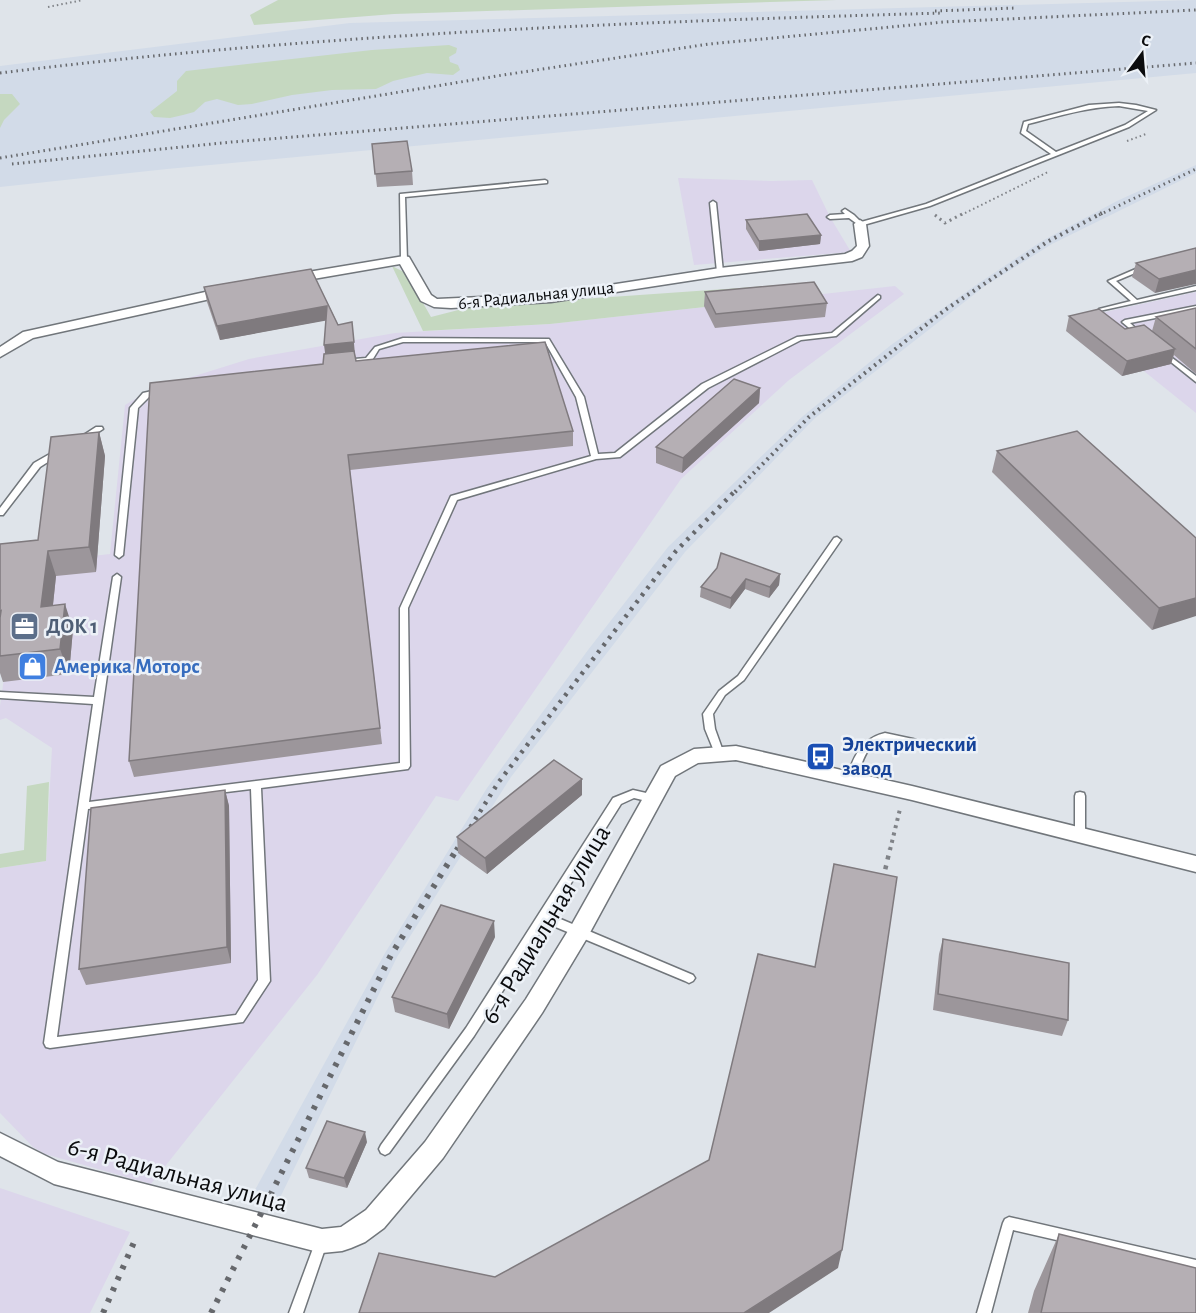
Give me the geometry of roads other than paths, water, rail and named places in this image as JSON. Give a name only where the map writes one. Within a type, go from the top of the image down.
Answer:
[{"type":"street","name":"6-я Радиальная улица","points":[[404,260],[426,297],[434,303],[550,298],[720,272],[847,258],[857,254],[863,246],[856,220]]},
{"type":"street","points":[[276,281],[404,260]]},
{"type":"street","points":[[0,353],[28,335],[242,288]]},
{"type":"street","name":"6-я Радиальная улица","points":[[0,1144],[54,1172],[322,1241],[342,1239],[356,1233],[375,1219],[434,1150],[534,1006],[579,932],[651,798],[668,771],[694,756],[736,753],[852,779],[1196,864]]},
{"type":"lane","points":[[830,217],[856,220],[889,216],[924,206],[1127,126],[1153,110],[1132,105],[1094,105],[1026,123],[1023,132],[1055,154]]},
{"type":"lane","points":[[404,260],[402,195],[545,182]]},
{"type":"lane","points":[[713,203],[720,272]]},
{"type":"lane","points":[[845,210],[856,220]]},
{"type":"lane","points":[[880,210],[889,216]]},
{"type":"lane","points":[[1136,302],[1111,281],[1156,263]]},
{"type":"lane","points":[[1101,310],[1196,288]]},
{"type":"lane","points":[[83,806],[405,766],[404,608],[454,498],[595,457],[617,455],[705,386],[799,338],[834,335],[878,297]]},
{"type":"lane","points":[[1143,337],[1125,322],[1196,308]]},
{"type":"lane","points":[[335,363],[368,360],[377,348],[403,340],[547,340],[580,397],[595,457]]},
{"type":"lane","points":[[1160,351],[1196,380]]},
{"type":"lane","points":[[1187,372],[1196,370]]},
{"type":"lane","points":[[119,555],[134,408],[146,394],[168,390]]},
{"type":"lane","points":[[73,444],[99,429]]},
{"type":"lane","points":[[0,513],[37,465],[64,449]]},
{"type":"lane","points":[[719,754],[710,729],[708,714],[722,693],[741,678],[837,540]]},
{"type":"lane","points":[[117,577],[50,1043],[239,1019],[264,981],[256,784]]},
{"type":"lane","points":[[0,695],[98,701]]},
{"type":"lane","points":[[852,779],[855,762],[874,741],[884,736],[913,742]]},
{"type":"lane","points":[[385,1149],[470,1032],[617,801],[633,794],[651,798]]},
{"type":"lane","points":[[1080,796],[1080,836]]},
{"type":"lane","points":[[544,917],[689,978]]},
{"type":"lane","points":[[984,1313],[1009,1223],[1196,1266]]},
{"type":"lane","points":[[296,1313],[322,1241]]},
{"type":"railway","points":[[935,11],[1016,8]]},
{"type":"railway","points":[[0,158],[503,75],[709,44],[944,22],[1196,10]]},
{"type":"railway","points":[[0,73],[236,48],[353,39],[588,26],[943,13]]},
{"type":"railway","points":[[12,164],[232,142],[1196,63]]},
{"type":"railway","points":[[1099,215],[1196,169]]},
{"type":"railway","points":[[735,492],[809,417],[945,310],[1047,242],[1102,213]]},
{"type":"railway","points":[[456,850],[498,783],[676,551],[736,490]]},
{"type":"railway","points":[[211,1313],[391,955],[457,849]]},
{"type":"railway","points":[[103,1313],[135,1240]]},
{"type":"place","name":"ДОК 1","points":[[25,626]]},
{"type":"place","name":"Америка Моторс","points":[[33,666]]},
{"type":"place","name":"Электрический завод","points":[[821,756]]}]
